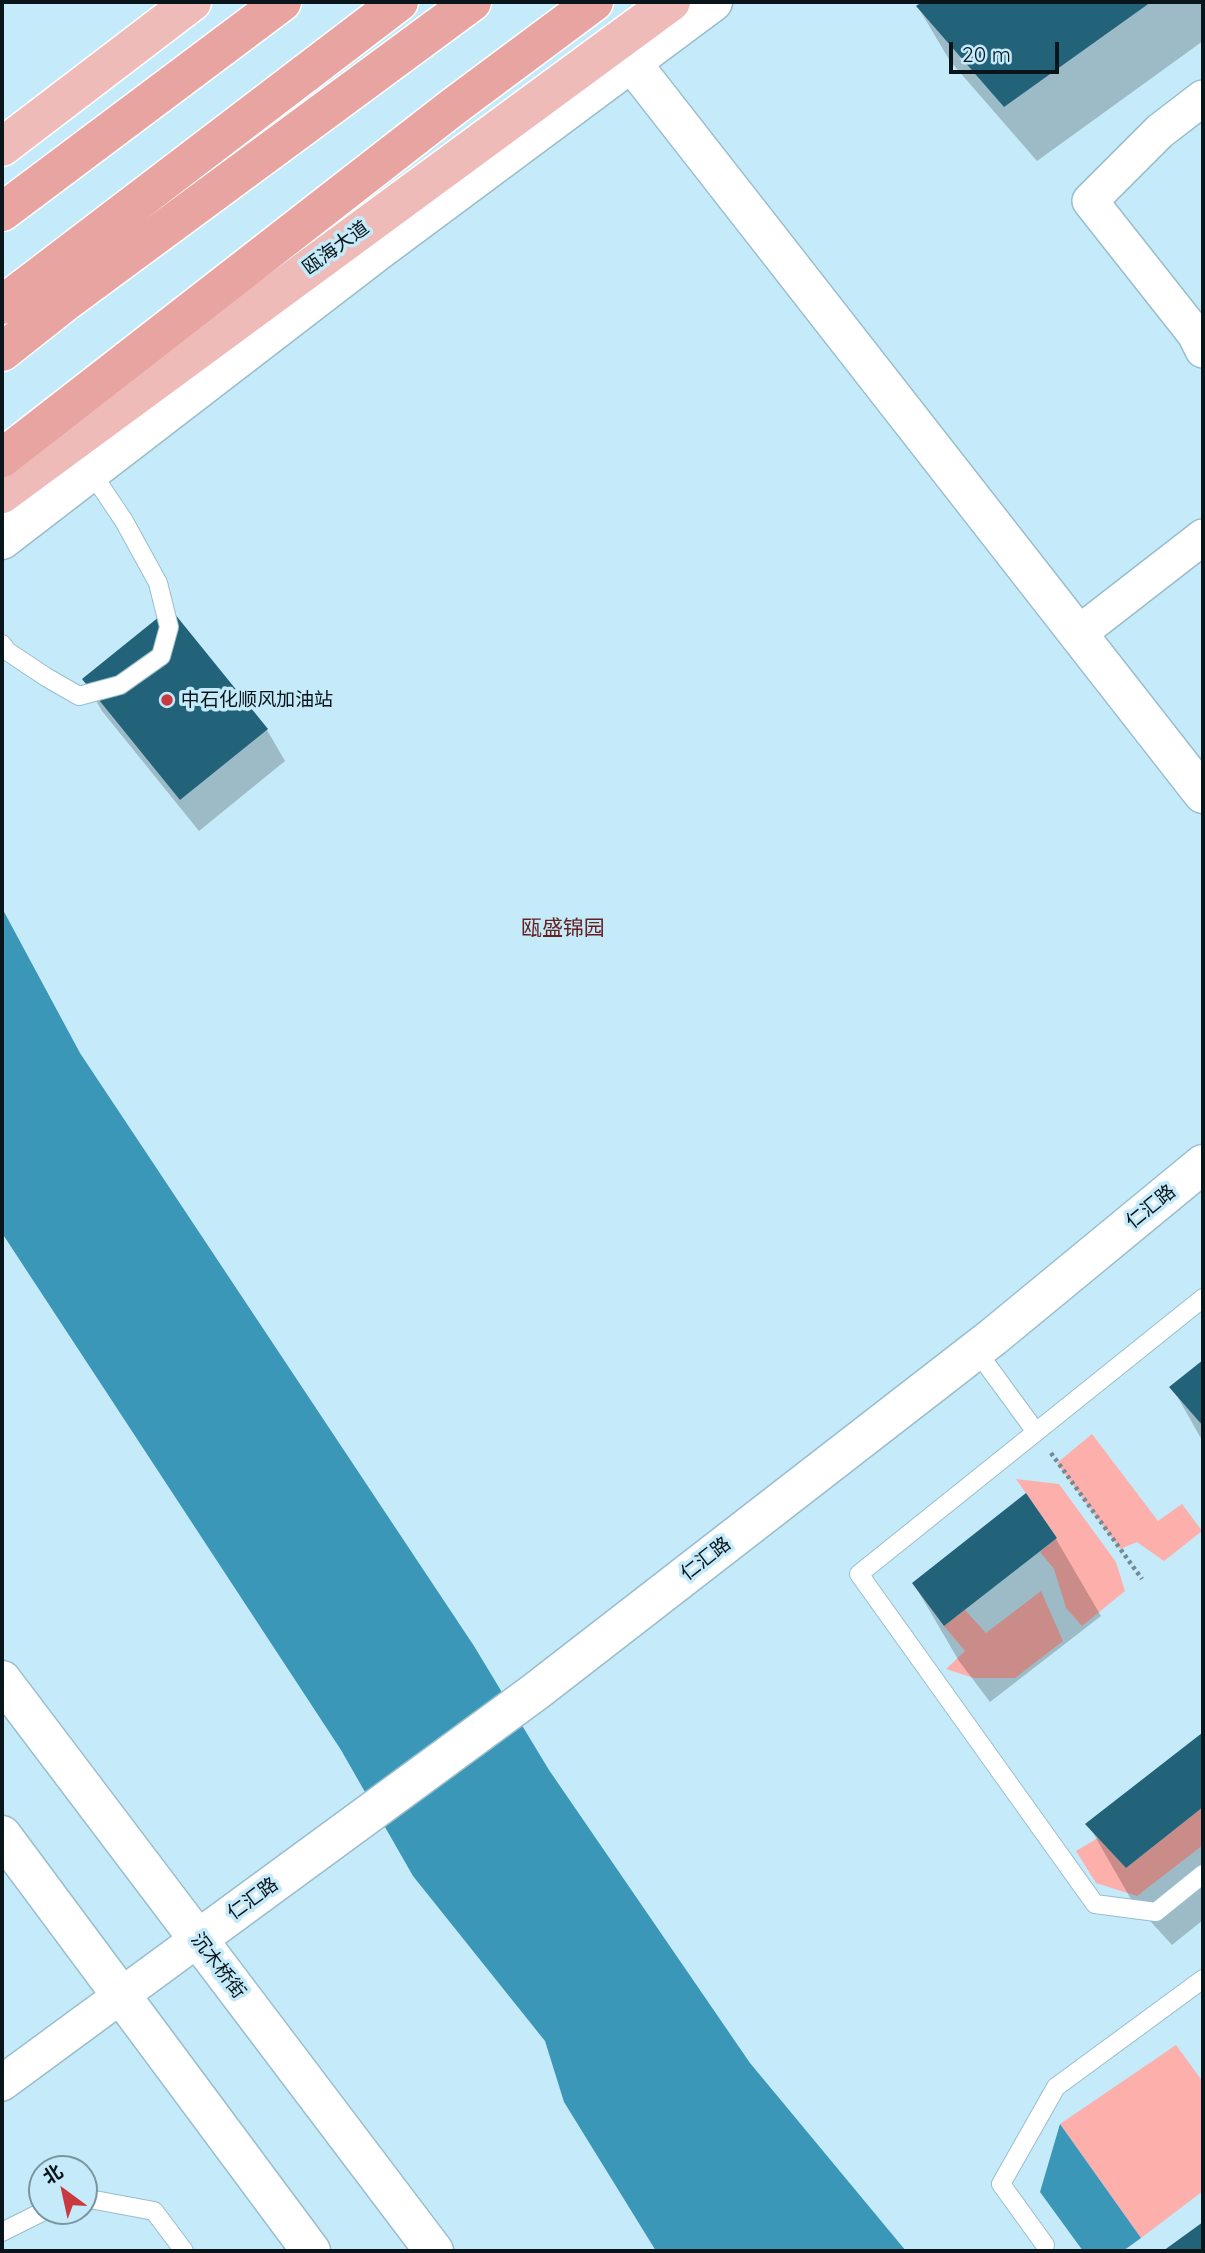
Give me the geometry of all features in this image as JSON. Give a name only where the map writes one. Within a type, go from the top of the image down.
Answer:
[{"type":"highway","points":[[2,212],[282,2]]},
{"type":"highway","points":[[2,305],[399,2]]},
{"type":"highway","points":[[2,352],[75,295],[472,2]]},
{"type":"highway","points":[[2,458],[453,107],[594,2]]},
{"type":"main road","points":[[2,147],[192,2]]},
{"type":"main road","name":"瓯海大道","points":[[2,494],[671,2]]},
{"type":"street","points":[[2,540],[378,251],[713,2]]},
{"type":"street","points":[[631,62],[1203,794]]},
{"type":"street","points":[[1203,98],[1160,131],[1090,201],[1195,334],[1203,351]]},
{"type":"street","points":[[1078,634],[1203,537]]},
{"type":"street","name":"仁汇路","points":[[198,1939],[535,1692],[976,1350],[1203,1164]]},
{"type":"street","name":"沉木桥街","points":[[2,1680],[434,2251]]},
{"type":"street","points":[[2,1835],[311,2251]]},
{"type":"street","points":[[2,2084],[198,1939]]},
{"type":"lane","points":[[2,644],[7,651],[79,696],[120,685],[161,656],[169,628],[158,583],[124,521],[91,472]]},
{"type":"lane","points":[[1203,1298],[859,1574],[1095,1904],[1156,1912],[1203,1874]]},
{"type":"lane","points":[[976,1350],[1036,1432]]},
{"type":"lane","points":[[1045,2245],[1001,2183],[1056,2087],[1203,1979]]},
{"type":"lane","points":[[98,2201],[154,2211],[184,2251]]},
{"type":"lane","points":[[2,2232],[28,2219]]},
{"type":"path","points":[[1036,1432],[1142,1579]]},
{"type":"shaded area","points":[[1092,1434],[1158,1521],[1182,1504],[1202,1531],[1164,1561],[1137,1542],[1120,1549],[1057,1463]]},
{"type":"shaded area","points":[[1016,1479],[1059,1484],[1116,1562],[1125,1591],[1082,1626],[1066,1608],[1054,1569],[1040,1552],[1057,1538]]},
{"type":"shaded area","points":[[1041,1591],[1063,1641],[1015,1678],[974,1678],[946,1669],[965,1651],[944,1626],[965,1610],[986,1633]]},
{"type":"shaded area","points":[[1203,1807],[1203,1845],[1137,1896],[1096,1883],[1076,1851],[1098,1838],[1126,1868]]},
{"type":"shaded area","points":[[1176,2045],[1203,2082],[1203,2191],[1141,2238],[1060,2124]]},
{"type":"water","points":[[2,908],[80,1053],[474,1646],[549,1770],[750,2063],[906,2251],[656,2251],[564,2102],[545,2041],[413,1876],[341,1750],[2,1233]]},
{"type":"water","points":[[1060,2124],[1141,2238],[1123,2251],[1083,2251],[1040,2192]]},
{"type":"building","points":[[922,2],[1151,2],[1004,107],[916,6]]},
{"type":"building","points":[[170,608],[268,729],[180,800],[82,679]]},
{"type":"building","points":[[1203,1360],[1203,1426],[1169,1387]]},
{"type":"building","points":[[1026,1493],[1057,1538],[944,1626],[912,1583]]},
{"type":"building","points":[[1202,1733],[1203,1807],[1126,1868],[1085,1824]]},
{"type":"building","points":[[1203,2222],[1203,2251],[1163,2251]]},
{"type":"place","name":"中石化顺风加油站","points":[[167,700]]},
{"type":"district","name":"瓯盛锦园","points":[[563,929]]}]
